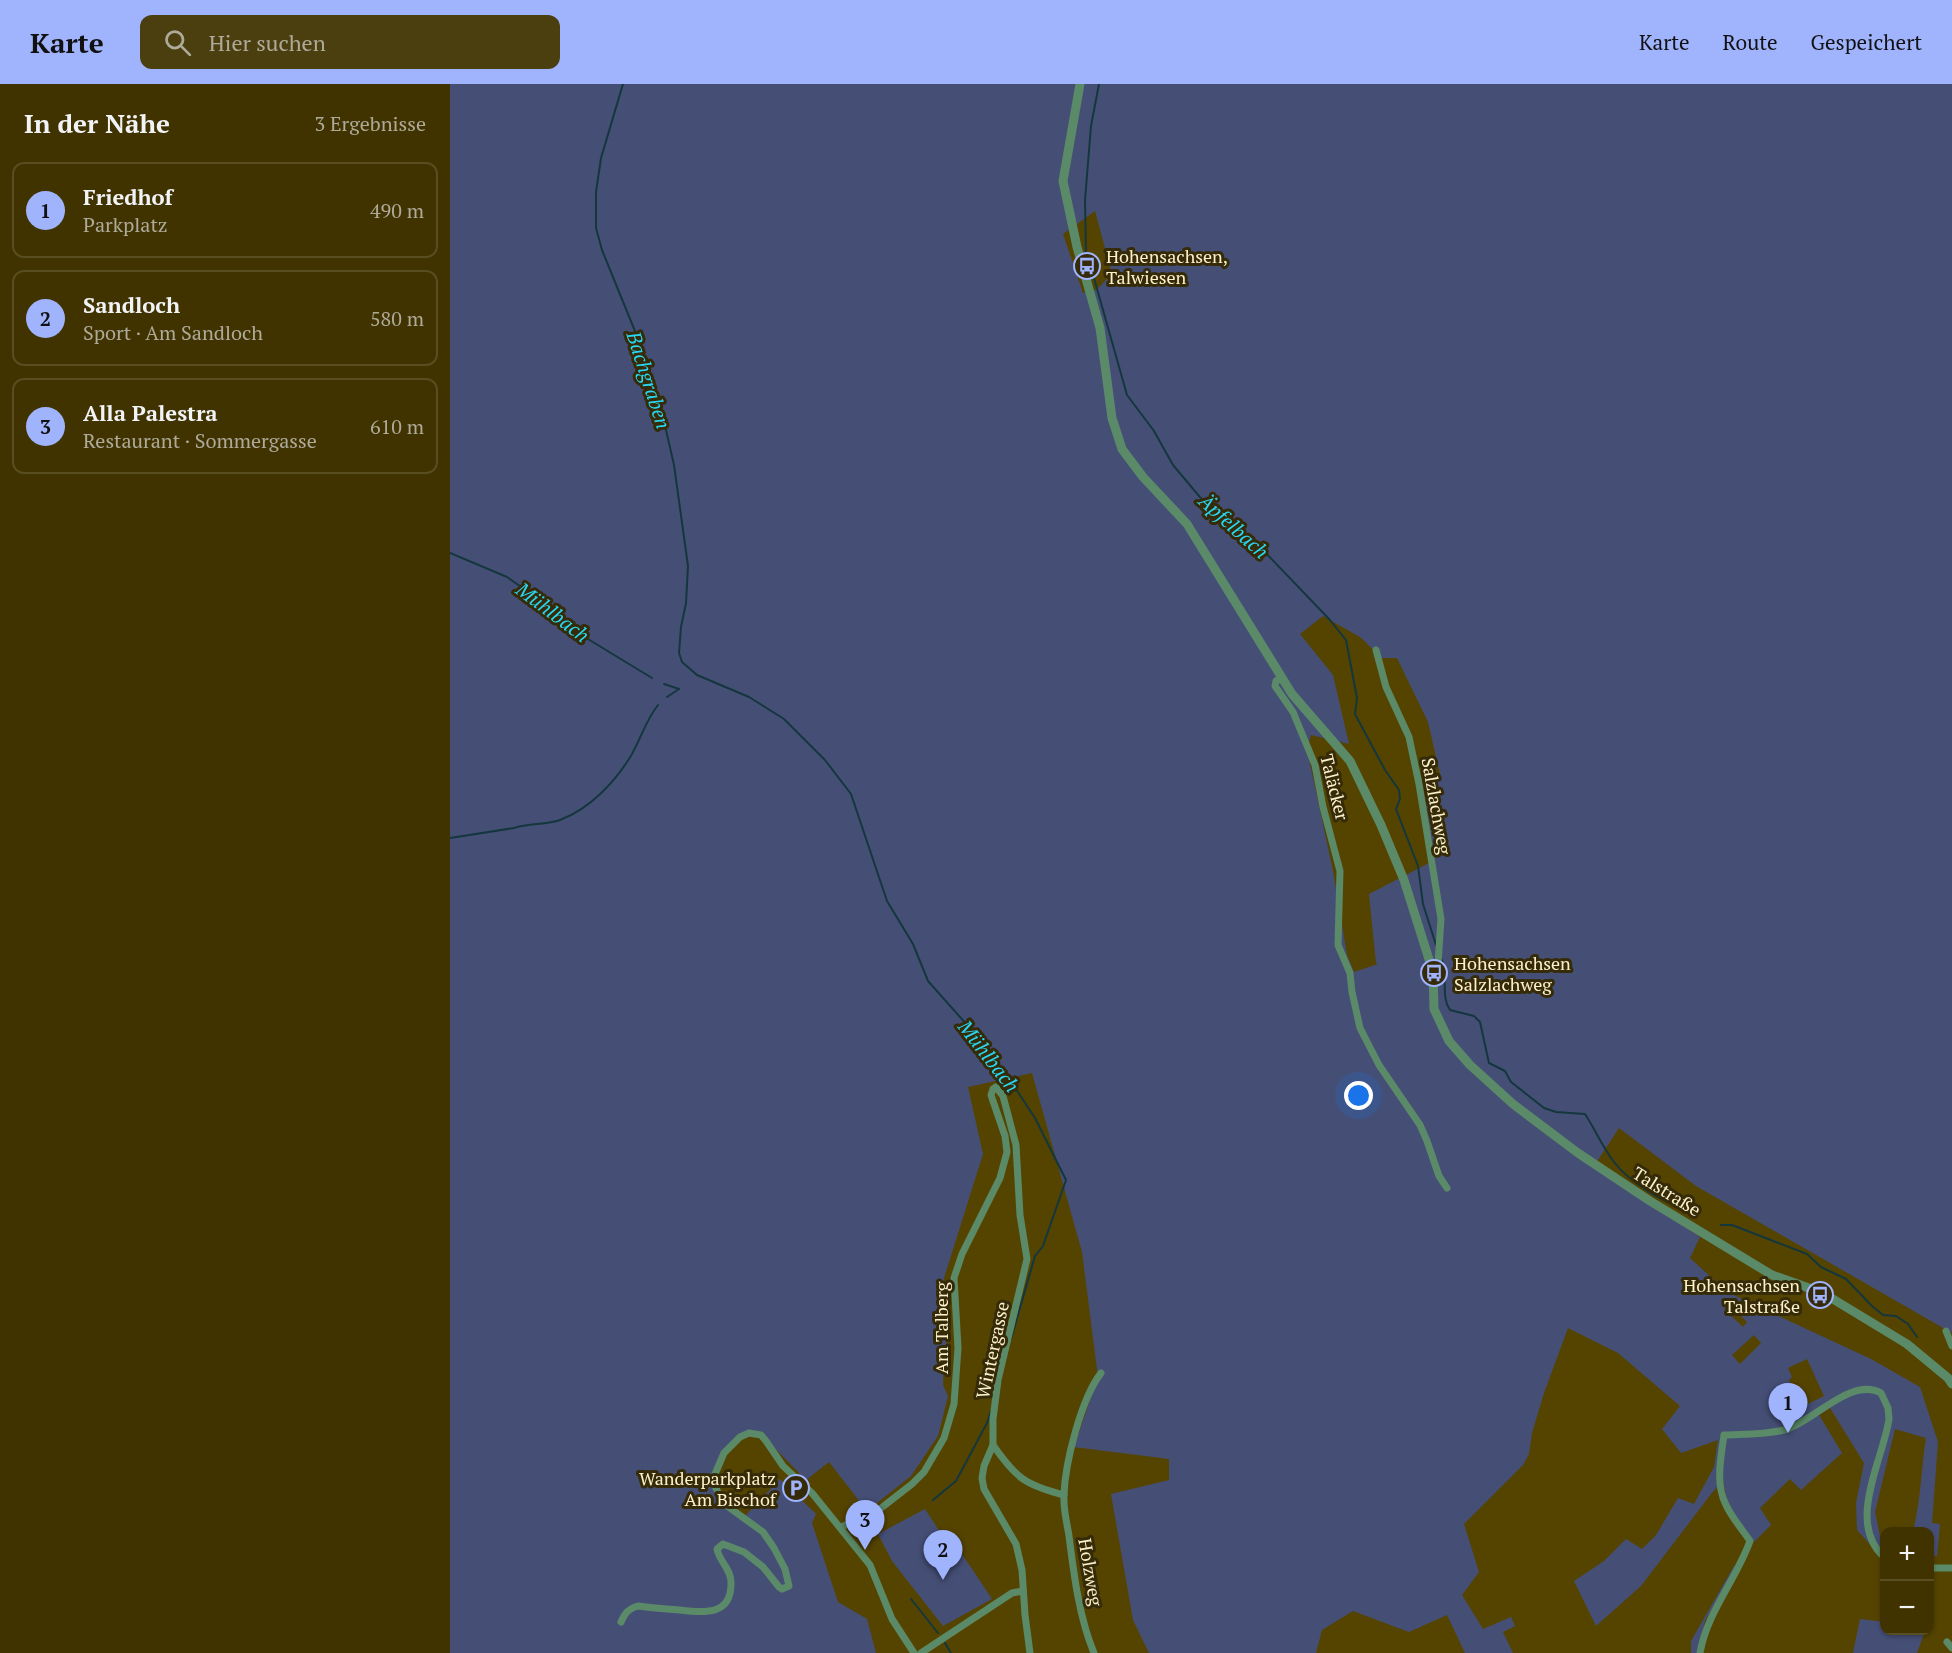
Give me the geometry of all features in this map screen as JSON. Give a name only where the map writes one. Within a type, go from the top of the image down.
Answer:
[{"type":"street","points":[[1080,84],[1064,181],[1072,228],[1100,328],[1112,418],[1122,449],[1143,477],[1186,524],[1282,678]]},
{"type":"street","points":[[1084,272],[1096,266]]},
{"type":"street","name":"Salzlachweg","points":[[1376,650],[1386,687],[1409,737],[1419,784],[1441,919],[1438,964],[1433,972]]},
{"type":"street","name":"Taläcker","points":[[1433,972],[1404,880],[1350,760],[1292,694],[1282,678],[1276,681],[1277,692],[1293,712],[1315,765],[1340,872],[1338,945],[1350,973],[1360,1028],[1379,1065],[1420,1125],[1439,1176],[1447,1188]]},
{"type":"street","name":"Talstraße","points":[[1433,972],[1434,1009],[1449,1041],[1470,1065],[1513,1104],[1578,1153],[1650,1201],[1772,1275],[1823,1293],[1907,1344],[1951,1377]]},
{"type":"street","name":"Wintergasse","points":[[993,1089],[999,1089],[1003,1096],[1016,1144],[1020,1215],[1027,1259],[998,1380],[993,1419],[993,1445],[984,1466],[982,1478],[984,1489],[1016,1544],[1022,1570],[1030,1653]]},
{"type":"street","name":"Am Talberg","points":[[841,1527],[876,1512],[912,1484],[924,1472],[944,1438],[954,1404],[958,1348],[954,1278],[962,1254],[1000,1178],[1007,1152],[1005,1136],[993,1104],[991,1095],[993,1089]]},
{"type":"street","points":[[1946,1331],[1952,1346]]},
{"type":"street","name":"Holzweg","points":[[1094,1653],[1085,1624],[1074,1570],[1064,1496],[1071,1450],[1083,1410],[1095,1381],[1101,1373]]},
{"type":"street","points":[[1700,1653],[1708,1622],[1750,1541],[1726,1506],[1721,1489],[1719,1477],[1724,1435],[1784,1430],[1847,1394],[1868,1389],[1881,1393],[1888,1408],[1889,1419],[1867,1509],[1870,1538],[1880,1553]]},
{"type":"street","points":[[621,1622],[630,1609],[638,1606],[702,1613],[720,1608],[726,1603],[731,1582],[730,1573],[717,1553],[717,1549],[723,1544],[744,1552],[763,1567],[782,1589],[789,1586],[784,1569],[763,1532],[723,1503],[714,1484],[715,1474],[724,1453],[740,1437],[749,1433],[761,1435],[783,1466],[841,1527],[844,1536],[873,1570],[892,1619],[914,1653]]},
{"type":"street","points":[[993,1445],[1007,1466],[1027,1483],[1064,1496]]},
{"type":"street","points":[[1934,1568],[1952,1568]]},
{"type":"street","points":[[921,1653],[1012,1593],[1023,1591]]},
{"type":"shaded area","points":[[450,84],[1952,84],[1952,1333],[1696,1186],[1619,1128],[1594,1166],[1700,1237],[1690,1258],[1727,1292],[1871,1359],[1920,1387],[1938,1442],[1932,1523],[1940,1524],[1937,1556],[1934,1556],[1934,1527],[1914,1527],[1926,1438],[1895,1429],[1875,1512],[1880,1535],[1880,1556],[1857,1530],[1856,1503],[1864,1463],[1830,1408],[1819,1415],[1842,1453],[1801,1490],[1790,1479],[1760,1508],[1771,1525],[1754,1542],[1728,1505],[1723,1481],[1641,1586],[1596,1626],[1574,1581],[1604,1561],[1626,1539],[1642,1549],[1656,1535],[1678,1498],[1694,1504],[1714,1467],[1718,1440],[1681,1453],[1662,1429],[1680,1406],[1618,1353],[1568,1328],[1544,1393],[1532,1433],[1529,1454],[1523,1465],[1464,1524],[1479,1572],[1462,1595],[1483,1629],[1511,1617],[1515,1626],[1503,1632],[1513,1653],[1465,1653],[1447,1615],[1409,1632],[1353,1611],[1322,1630],[1316,1653],[1149,1653],[1133,1620],[1111,1494],[1169,1480],[1169,1459],[1074,1447],[1098,1377],[1082,1252],[1032,1073],[968,1087],[983,1154],[944,1278],[948,1338],[944,1351],[943,1385],[948,1396],[938,1436],[911,1476],[867,1511],[829,1462],[806,1480],[762,1435],[746,1436],[719,1458],[708,1481],[729,1504],[745,1516],[780,1479],[816,1514],[812,1523],[838,1602],[867,1619],[876,1653],[450,1653]],"holes":[[[1095,211],[1112,274],[1096,290],[1083,293],[1063,234]],[[1323,616],[1360,637],[1382,658],[1397,658],[1428,722],[1440,774],[1424,785],[1433,861],[1369,894],[1376,963],[1378,964],[1354,972],[1347,955],[1333,871],[1309,759],[1305,751],[1311,735],[1349,744],[1333,675],[1300,634]],[[1729,1304],[1747,1322],[1743,1327],[1724,1309]],[[1754,1335],[1761,1343],[1740,1364],[1732,1355]],[[1807,1359],[1824,1396],[1802,1407],[1789,1380],[1792,1377],[1788,1368]]]},
{"type":"shaded area","points":[[925,1509],[940,1532],[946,1530],[992,1599],[943,1626],[892,1561],[878,1534]]},
{"type":"shaded area","points":[[1734,1566],[1736,1567],[1705,1621],[1697,1653],[1691,1653],[1691,1641]]},
{"type":"shaded area","points":[[1860,1619],[1880,1622],[1880,1635],[1924,1635],[1917,1653],[1853,1653]]},
{"type":"waterway","name":"Mühlbach","points":[[623,84],[601,158],[596,192],[596,228],[602,250],[639,341],[659,399],[674,465],[688,566],[686,603],[679,653],[682,662],[697,675],[749,697],[784,719],[825,760],[851,794],[887,901],[913,944],[928,981],[984,1044],[1012,1083],[1035,1118],[1066,1180],[1043,1246],[1035,1256],[1011,1339]]},
{"type":"waterway","name":"Äpfelbach","points":[[1090,266],[1086,253],[1085,200],[1091,126],[1099,84]]},
{"type":"waterway","name":"Äpfelbach","points":[[1092,271],[1127,395],[1154,431],[1173,465],[1215,515],[1260,547],[1330,620],[1346,640],[1357,698],[1355,714],[1385,770],[1399,790],[1400,799],[1396,809],[1418,866],[1423,904],[1436,945]]},
{"type":"waterway","name":"Mühlbach","points":[[450,553],[507,577],[527,591],[560,622],[652,678]]},
{"type":"waterway","name":"Mühlbach","points":[[664,684],[679,689]]},
{"type":"waterway","points":[[667,697],[679,689]]},
{"type":"waterway","points":[[450,838],[555,822],[582,809],[618,774],[632,754],[658,705]]},
{"type":"waterway","name":"Äpfelbach","points":[[1441,958],[1447,1004],[1450,1010],[1474,1016],[1480,1022],[1489,1063],[1505,1071],[1511,1082],[1544,1108],[1556,1112],[1585,1114],[1606,1151],[1621,1170],[1648,1191],[1688,1212]]},
{"type":"waterway","name":"Äpfelbach","points":[[1721,1225],[1732,1225],[1807,1254],[1821,1267],[1846,1279],[1883,1315],[1896,1316],[1908,1324],[1917,1337]]},
{"type":"waterway","name":"Mühlbach","points":[[933,1500],[956,1481],[991,1411]]},
{"type":"waterway","name":"Mühlbach","points":[[911,1599],[938,1633]]},
{"type":"waterway","name":"Mühlbach","points":[[945,1643],[951,1653]]},
{"type":"place","name":"Hohensachsen, Talwiesen","points":[[1087,266]]},
{"type":"place","name":"Hohensachsen Salzlachweg","points":[[1434,973]]},
{"type":"place","name":"Hohensachsen Talstraße","points":[[1820,1295]]},
{"type":"place","name":"Friedhof","points":[[1788,1433]]},
{"type":"place","name":"Wanderparkplatz Am Bischof","points":[[796,1488]]},
{"type":"place","name":"Alla Palestra","points":[[865,1550]]},
{"type":"place","name":"Sandloch","points":[[943,1580]]},
{"type":"water label","name":"Bachgraben","points":[[649,380]]}]
